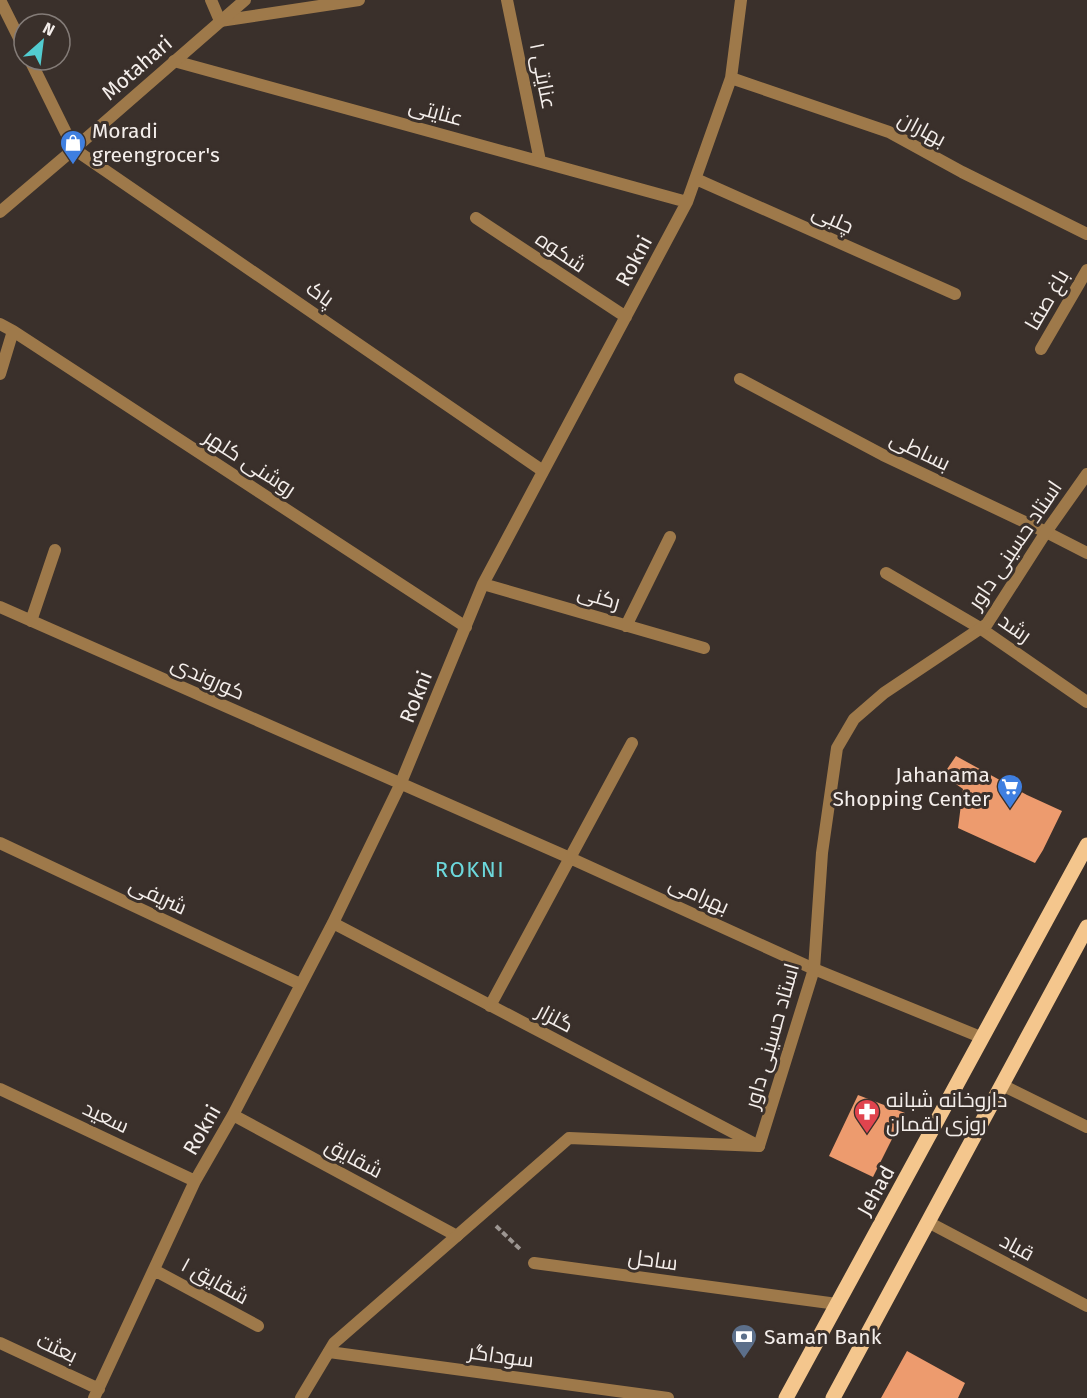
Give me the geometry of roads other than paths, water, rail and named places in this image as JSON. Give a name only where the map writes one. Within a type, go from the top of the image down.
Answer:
[{"type":"main road","name":"Jehad","points":[[786,1398],[1087,845]]},
{"type":"main road","points":[[833,1398],[1087,927]]},
{"type":"street","points":[[0,0],[12,24]]},
{"type":"street","points":[[211,0],[220,21],[359,0]]},
{"type":"street","name":"Motahari","points":[[0,212],[245,0]]},
{"type":"street","name":"عنایتی ۱","points":[[507,0],[540,161]]},
{"type":"street","name":"Rokni","points":[[96,1393],[195,1181],[233,1115],[333,923],[400,785],[483,584],[687,202],[731,78],[741,0]]},
{"type":"street","name":"عنایتی","points":[[174,61],[687,202]]},
{"type":"street","points":[[36,72],[74,149]]},
{"type":"street","name":"بهاران","points":[[731,78],[890,132],[962,172],[1087,234]]},
{"type":"street","name":"پاک","points":[[74,149],[543,471]]},
{"type":"street","name":"چلبی","points":[[696,178],[955,294]]},
{"type":"street","name":"شکوه","points":[[476,218],[626,317]]},
{"type":"street","name":"باغ صفا","points":[[1041,350],[1087,270]]},
{"type":"street","name":"روشنی کلهر","points":[[0,324],[466,627]]},
{"type":"street","points":[[0,374],[13,331]]},
{"type":"street","name":"بساطی","points":[[740,379],[883,455],[1087,553]]},
{"type":"street","name":"استاد حسینی داور","points":[[759,1146],[814,969],[822,853],[837,748],[854,719],[885,693],[987,624],[1046,532],[1087,474]]},
{"type":"street","points":[[626,626],[670,537]]},
{"type":"street","points":[[31,621],[55,550]]},
{"type":"street","name":"رشد","points":[[886,573],[980,628],[1087,702]]},
{"type":"street","name":"رکنی","points":[[483,584],[704,648]]},
{"type":"street","name":"کوروندی","points":[[0,608],[400,785]]},
{"type":"street","points":[[490,1006],[632,743]]},
{"type":"street","name":"بهرامی","points":[[400,785],[570,858],[814,969],[983,1038]]},
{"type":"street","name":"شریفی","points":[[0,843],[300,984]]},
{"type":"street","name":"گلزار","points":[[333,923],[759,1146]]},
{"type":"street","points":[[1002,1085],[1087,1127]]},
{"type":"street","name":"سعید","points":[[0,1089],[195,1181]]},
{"type":"street","name":"شقایق","points":[[233,1115],[457,1236]]},
{"type":"street","points":[[301,1398],[334,1343],[569,1138],[759,1146]]},
{"type":"street","name":"قباد","points":[[928,1222],[1087,1306]]},
{"type":"street","name":"ساحل","points":[[534,1263],[837,1305]]},
{"type":"street","name":"شقایق ۱","points":[[154,1270],[258,1326]]},
{"type":"street","name":"بعثت","points":[[0,1343],[96,1393]]},
{"type":"street","name":"سوداگر","points":[[329,1352],[668,1398]]},
{"type":"place","name":"Moradi greengrocer's","points":[[73,166]]},
{"type":"place","name":"Jahanama Shopping Center","points":[[1010,810]]},
{"type":"place","name":"داروخانه شبانه روزی لقمان","points":[[867,1135]]},
{"type":"place","name":"Saman Bank","points":[[744,1360]]},
{"type":"district","name":"ROKNI","points":[[470,869]]}]
